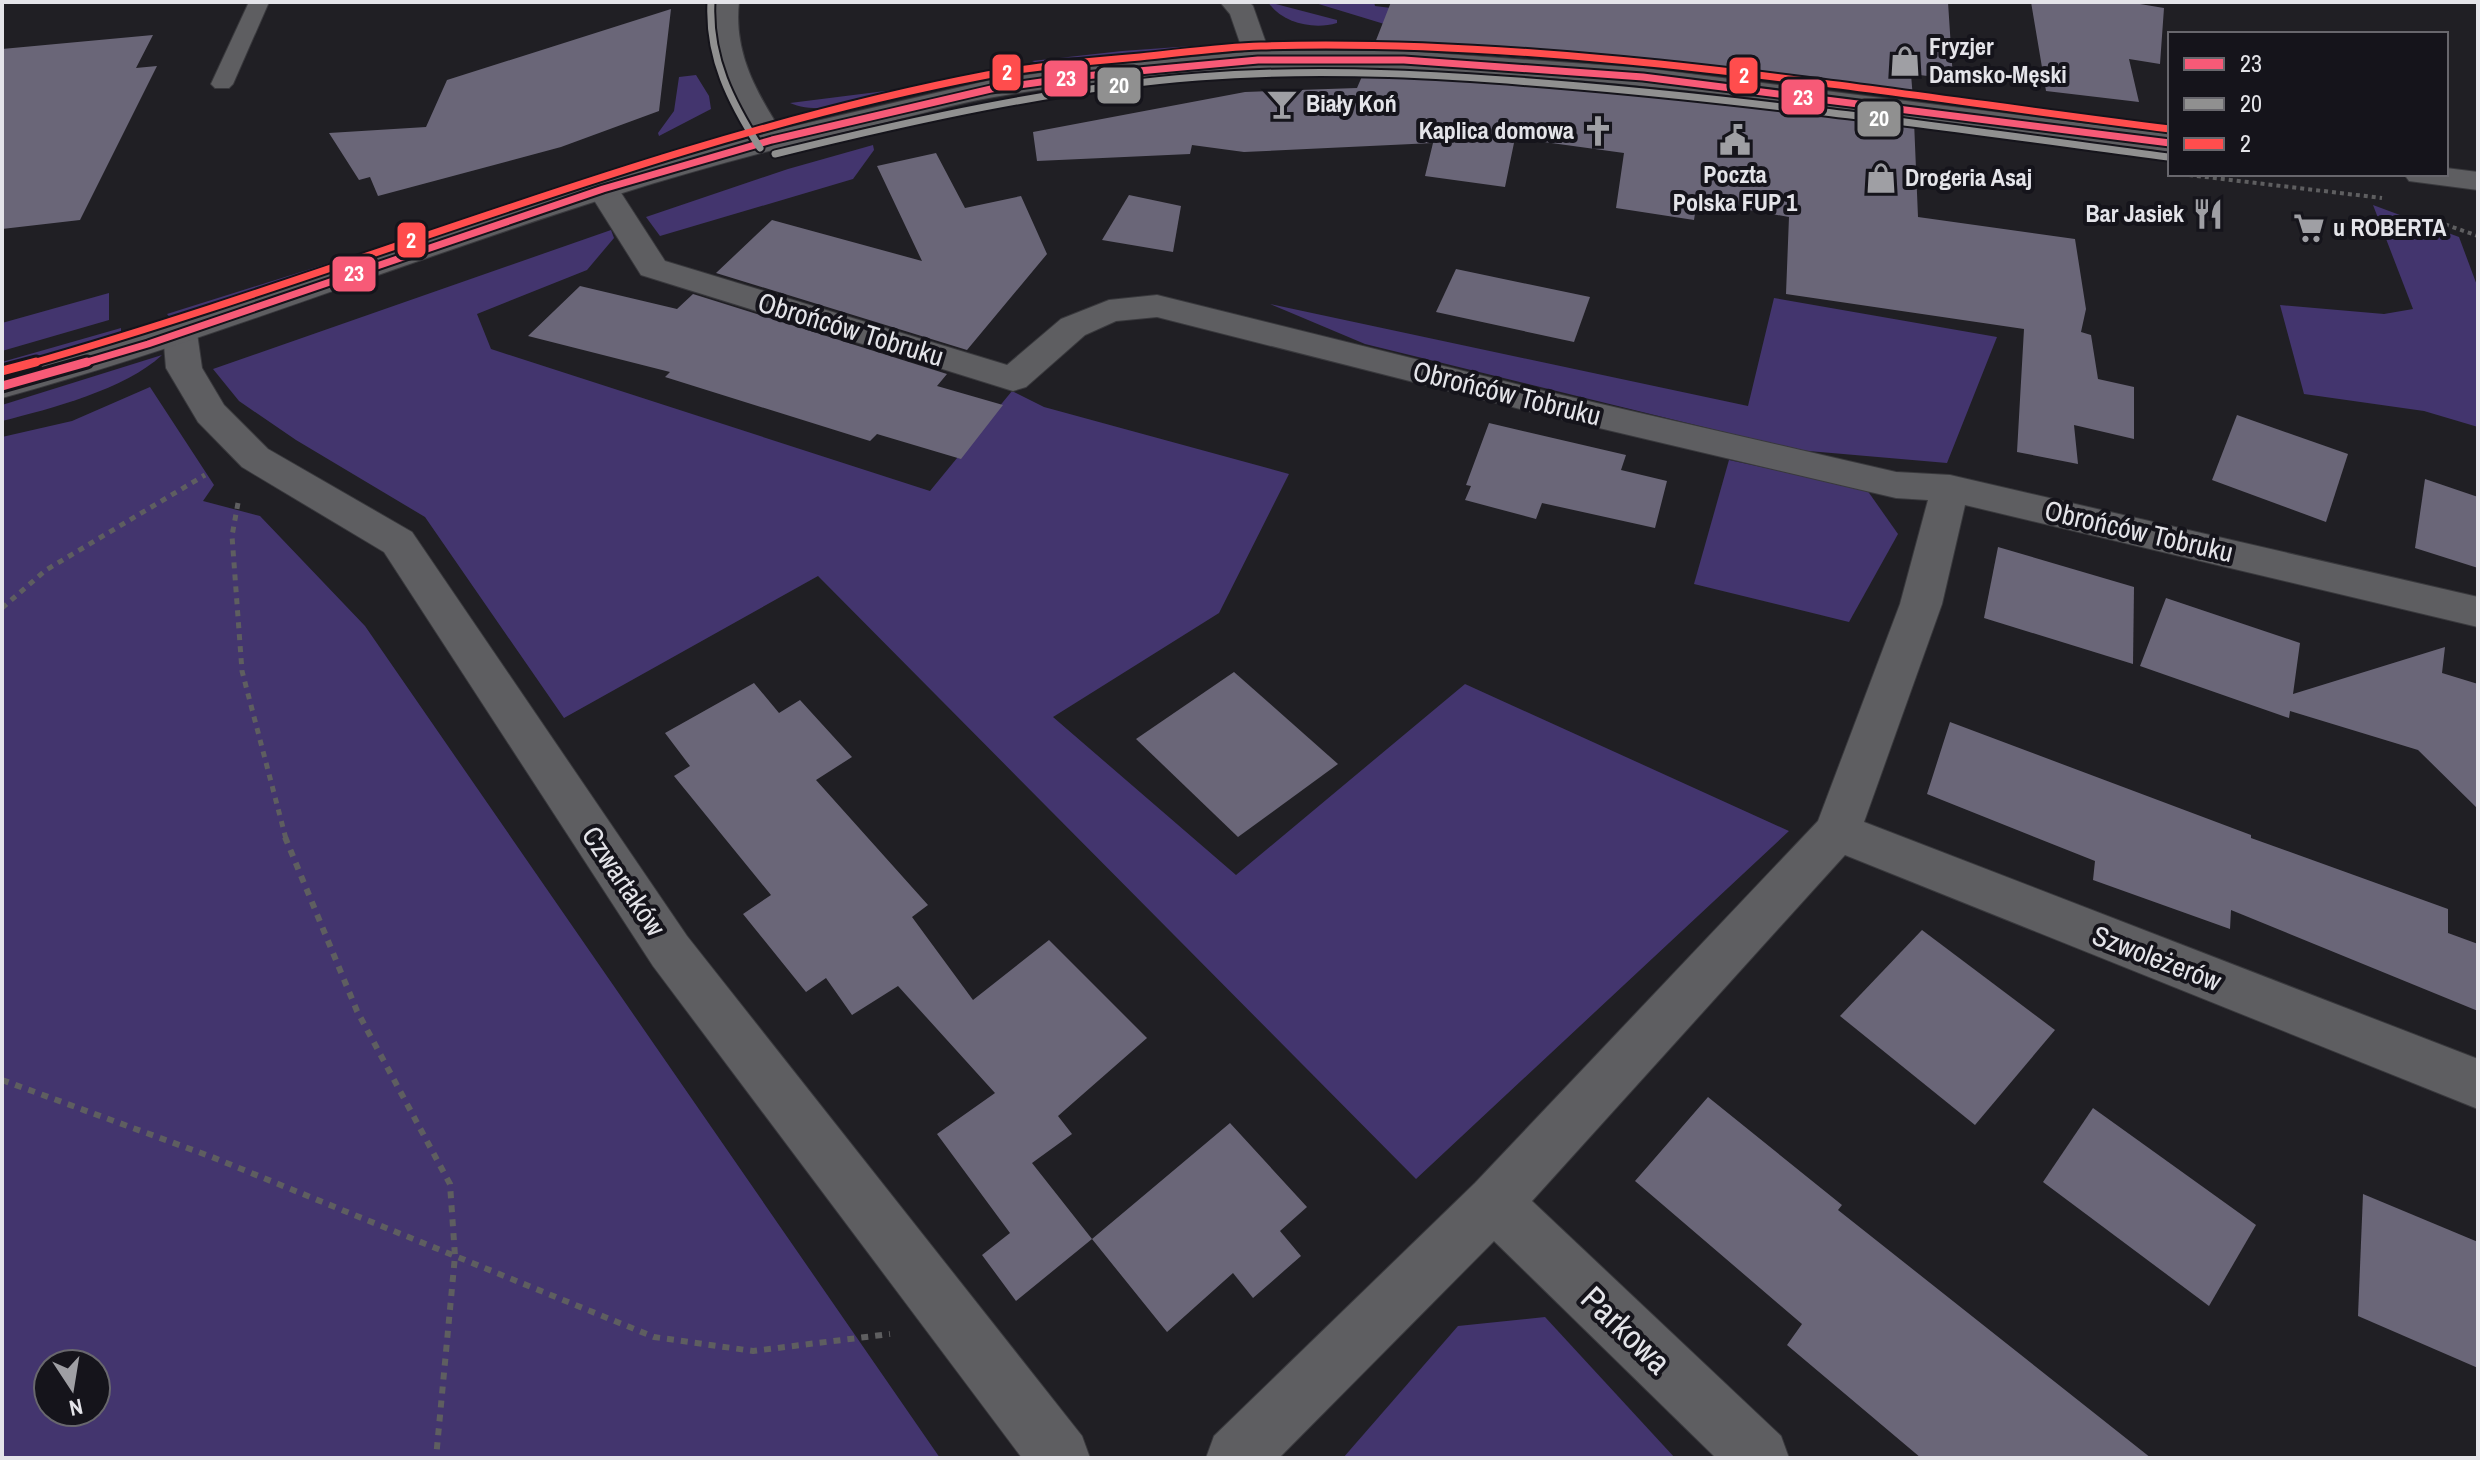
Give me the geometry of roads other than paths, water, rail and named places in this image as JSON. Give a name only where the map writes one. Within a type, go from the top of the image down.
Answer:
[{"type":"street","points":[[725,2],[722,14],[725,46],[751,106],[772,140]]},
{"type":"street","points":[[1234,2],[1243,12],[1258,60]]},
{"type":"street","points":[[2,386],[180,333],[603,189],[772,140],[991,89],[1084,76],[1258,60],[1404,60],[1643,77],[2168,143]]},
{"type":"street","points":[[2437,176],[2478,181]]},
{"type":"street","name":"Obrońców Tobruku","points":[[603,189],[653,268],[1013,379],[1073,327],[1109,311],[1157,306],[1540,402],[1896,485],[1950,488],[2478,612]]},
{"type":"street","name":"Czwartaków","points":[[180,333],[184,368],[211,413],[255,458],[398,542],[670,951],[1060,1458]]},
{"type":"street","points":[[1236,1458],[1494,1202],[1837,832],[1921,604],[1950,488]]},
{"type":"street","name":"Szwoleżerów","points":[[1837,832],[2478,1084]]},
{"type":"street","name":"Parkowa","points":[[1494,1202],[1759,1458]]},
{"type":"lane","points":[[222,84],[259,2]]},
{"type":"place","name":"Fryzjer Damsko-Męski","points":[[1905,61]]},
{"type":"place","name":"Biały Koń","points":[[1282,104]]},
{"type":"place","name":"Kaplica domowa","points":[[1598,131]]},
{"type":"place","name":"Poczta Polska FUP 1","points":[[1735,140]]},
{"type":"place","name":"Drogeria Asaj","points":[[1881,178]]},
{"type":"place","name":"Bar Jasiek","points":[[2208,214]]},
{"type":"place","name":"u ROBERTA","points":[[2309,228]]}]
